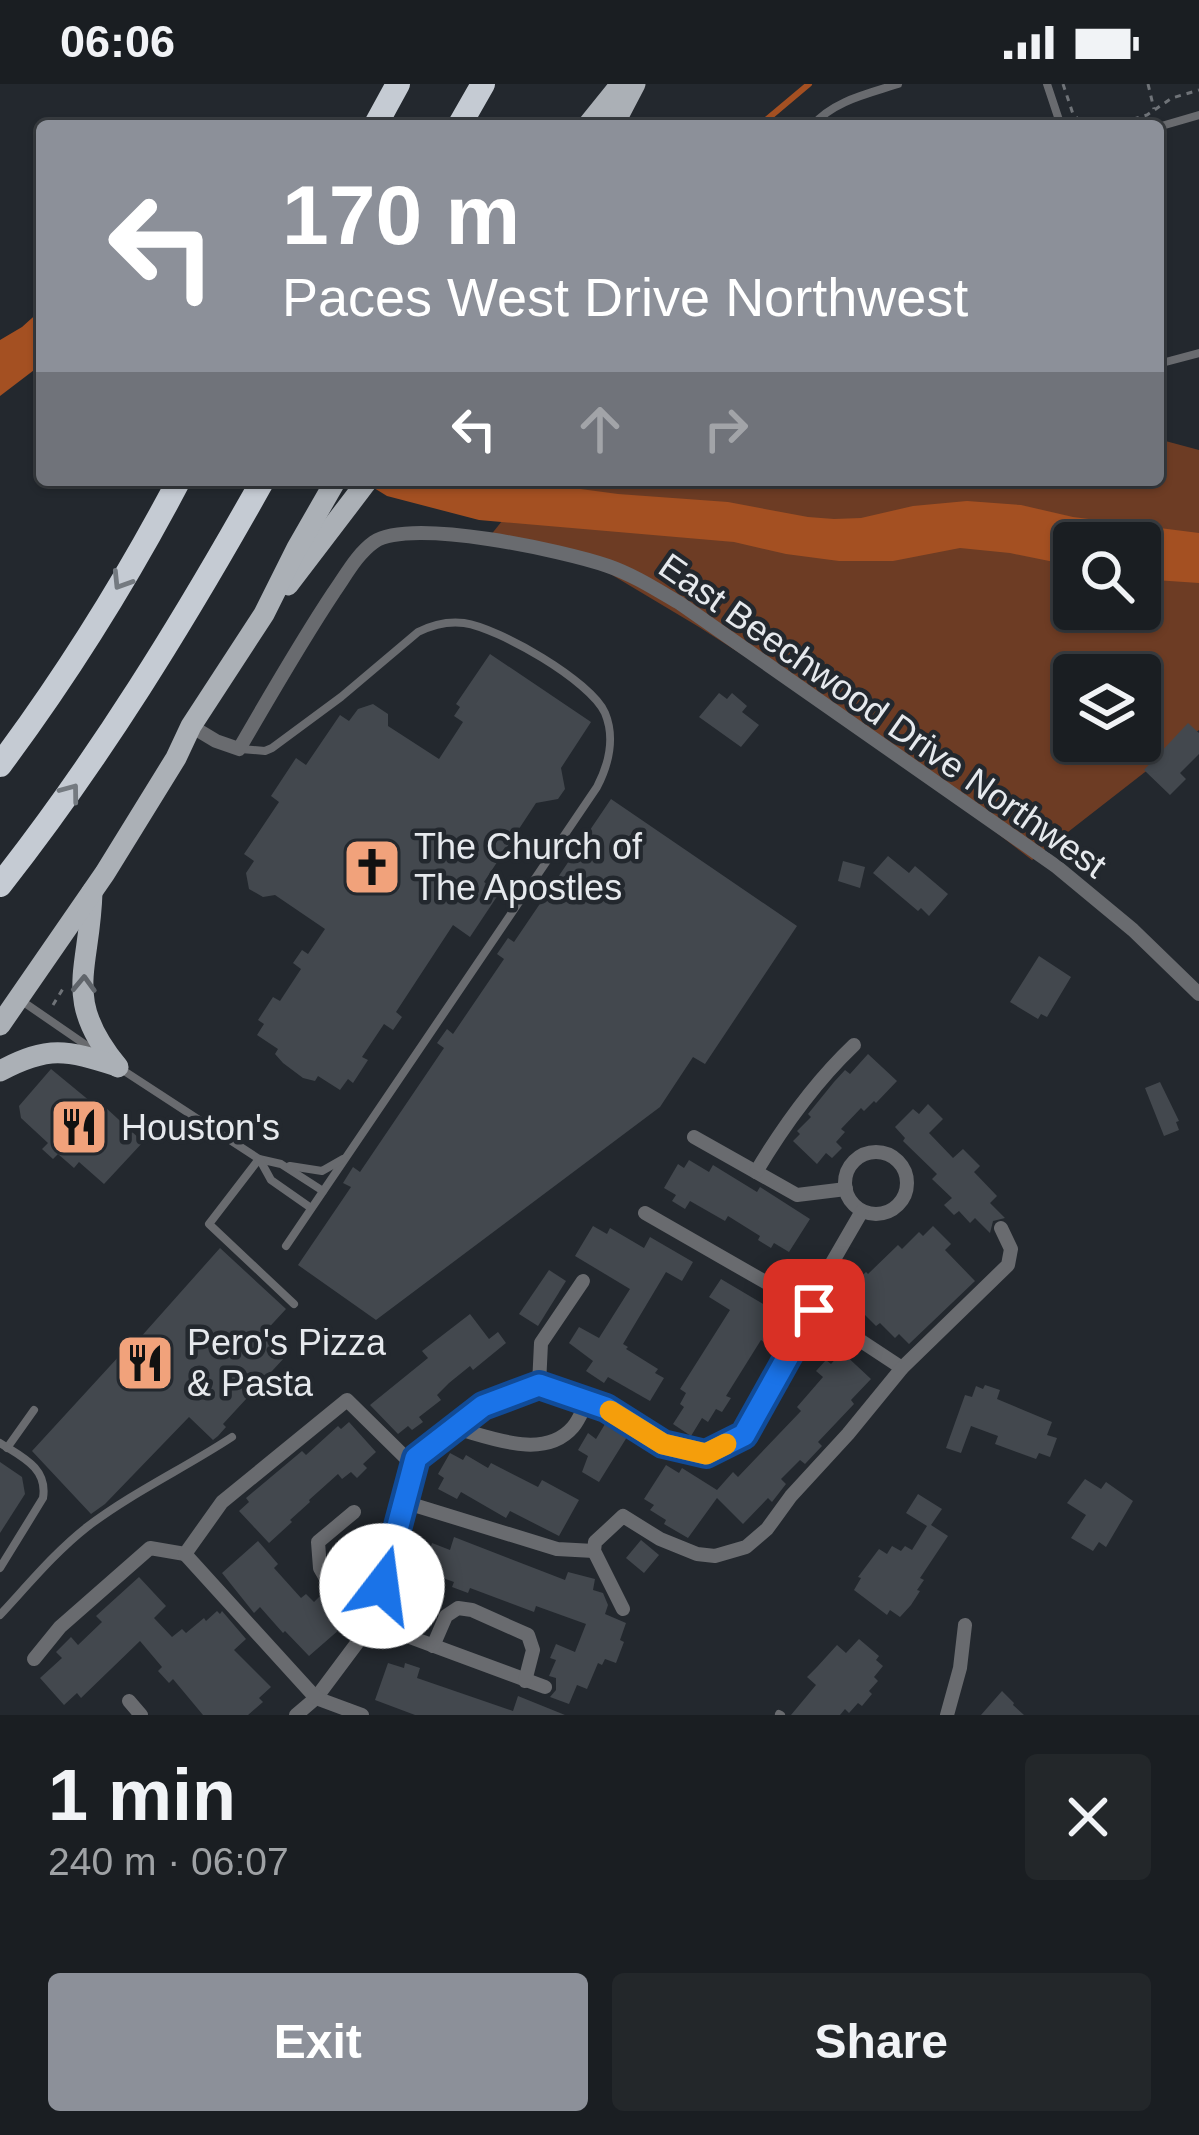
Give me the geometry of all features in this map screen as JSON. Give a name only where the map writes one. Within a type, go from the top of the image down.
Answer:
[{"type":"highway","points":[[378,120],[398,84]]},
{"type":"highway","points":[[462,120],[483,84]]},
{"type":"highway","points":[[0,765],[59,681],[176,486]]},
{"type":"highway","points":[[0,885],[130,705],[260,486]]},
{"type":"main road","points":[[592,120],[621,84]]},
{"type":"main road","points":[[616,120],[635,84]]},
{"type":"main road","points":[[0,1025],[176,758],[191,726],[264,614],[333,486]]},
{"type":"main road","points":[[264,614],[364,486]]},
{"type":"main road","points":[[92,891],[81,993],[101,1046],[118,1066]]},
{"type":"main road","points":[[0,1071],[30,1055],[49,1052],[118,1066]]},
{"type":"street","name":"East Beechwood Drive Northwest","points":[[239,749],[310,628],[370,544],[399,533],[448,533],[574,556],[632,576],[699,616],[1057,867],[1199,994]]},
{"type":"street","points":[[191,726],[239,749]]},
{"type":"street","points":[[756,1172],[783,1126],[824,1073],[854,1045]]},
{"type":"street","points":[[694,1137],[797,1195],[846,1189]]},
{"type":"street","points":[[866,1154],[890,1155],[902,1166],[907,1190],[900,1204],[878,1215],[862,1211],[846,1189],[848,1169],[866,1154]]},
{"type":"street","points":[[296,1715],[316,1698],[372,1623],[416,1458],[483,1406],[539,1385],[606,1408],[663,1444],[706,1454],[744,1435],[862,1211]]},
{"type":"street","points":[[645,1213],[811,1308],[902,1368]]},
{"type":"street","points":[[623,1609],[593,1551],[596,1542],[623,1516],[697,1554],[715,1556],[746,1547],[767,1529],[902,1368],[1008,1265],[1011,1249],[1001,1228]]},
{"type":"street","points":[[539,1385],[541,1343],[583,1281]]},
{"type":"street","points":[[185,1554],[222,1502],[347,1400],[414,1466]]},
{"type":"street","points":[[455,1428],[498,1442],[548,1443],[572,1429],[587,1402]]},
{"type":"street","points":[[404,1502],[557,1549],[593,1551]]},
{"type":"street","points":[[354,1512],[318,1542],[320,1568],[334,1591],[372,1623],[544,1688]]},
{"type":"street","points":[[34,1659],[60,1628],[150,1547],[185,1554],[316,1698],[362,1715]]},
{"type":"street","points":[[433,1646],[446,1616],[458,1608],[472,1610],[529,1635],[533,1650],[525,1681]]},
{"type":"street","points":[[947,1715],[960,1668],[964,1625]]},
{"type":"street","points":[[129,1701],[141,1715]]},
{"type":"lane","points":[[819,120],[838,105],[898,84]]},
{"type":"lane","points":[[1047,84],[1059,120]]},
{"type":"lane","points":[[1164,125],[1199,115]]},
{"type":"lane","points":[[1164,362],[1199,353]]},
{"type":"lane","points":[[239,749],[272,748],[418,632],[460,622],[537,655],[593,694],[611,735],[608,761],[597,787],[286,1246]]},
{"type":"lane","points":[[18,998],[259,1159],[322,1171],[348,1154]]},
{"type":"lane","points":[[259,1159],[271,1180],[311,1208]]},
{"type":"lane","points":[[259,1159],[208,1224],[294,1304]]},
{"type":"lane","points":[[281,1164],[323,1191]]},
{"type":"lane","points":[[0,1568],[44,1498],[42,1476],[4,1445],[34,1410]]},
{"type":"lane","points":[[0,1615],[86,1528],[232,1437]]},
{"type":"path","points":[[1063,84],[1078,120]]},
{"type":"path","points":[[1148,84],[1155,110]]},
{"type":"path","points":[[1127,120],[1199,90]]},
{"type":"path","points":[[52,1006],[68,981]]},
{"type":"shaded area","points":[[36,314],[36,369],[0,396],[0,340]]},
{"type":"shaded area","points":[[1164,441],[1199,450],[1199,730],[1161,760],[1161,654],[1053,654],[1053,762],[1158,762],[1032,860],[887,748],[592,563],[490,536],[530,486],[1164,486]]},
{"type":"shaded area","points":[[371,486],[558,486],[728,502],[834,519],[967,501],[1021,505],[1112,522],[1053,522],[1053,562],[960,548],[893,561],[839,561],[734,542],[479,520],[387,496]]},
{"type":"shaded area","points":[[1161,528],[1199,533],[1199,583],[1161,580]]},
{"type":"building","name":"The Church of The Apostles","points":[[490,654],[591,722],[561,768],[565,789],[558,799],[536,803],[484,882],[500,892],[470,937],[453,925],[396,1012],[402,1017],[393,1030],[384,1024],[362,1057],[368,1060],[353,1083],[348,1079],[340,1090],[318,1076],[315,1081],[303,1078],[275,1054],[278,1049],[257,1035],[264,1024],[258,1020],[273,997],[280,1001],[301,969],[293,963],[302,950],[308,954],[325,929],[275,895],[263,897],[249,889],[246,873],[254,861],[244,854],[279,802],[271,796],[296,758],[306,765],[340,715],[349,721],[358,709],[373,704],[388,714],[388,726],[439,759],[463,722],[454,716],[460,707],[456,704]]},
{"type":"building","points":[[719,693],[727,699],[732,693],[747,706],[742,712],[759,725],[741,747],[699,717]]},
{"type":"building","points":[[1188,723],[1199,733],[1199,754],[1180,773],[1186,779],[1170,795],[1144,770],[1151,762],[1161,762],[1161,752]]},
{"type":"building","points":[[611,799],[797,926],[705,1064],[693,1057],[660,1107],[376,1320],[298,1265],[351,1187],[343,1183],[353,1167],[360,1172],[444,1048],[437,1043],[447,1029],[453,1034],[504,959],[497,954],[508,938],[514,942]]},
{"type":"building","points":[[888,856],[909,873],[915,866],[948,894],[929,916],[873,873]]},
{"type":"building","points":[[843,861],[865,867],[860,888],[838,881]]},
{"type":"building","points":[[1039,956],[1071,977],[1047,1017],[1041,1014],[1038,1019],[1010,1002]]},
{"type":"building","points":[[868,1054],[897,1081],[876,1103],[864,1111],[861,1108],[841,1129],[845,1132],[836,1142],[842,1148],[832,1158],[826,1153],[817,1164],[793,1141],[800,1134],[797,1131],[845,1070],[850,1074]]},
{"type":"building","name":"Houston's","points":[[51,1069],[102,1111],[105,1107],[143,1142],[104,1184],[79,1162],[74,1168],[58,1154],[53,1159],[42,1149],[48,1143],[21,1118],[19,1106]]},
{"type":"building","points":[[1160,1082],[1179,1121],[1179,1130],[1164,1136],[1145,1088]]},
{"type":"building","points":[[928,1104],[943,1119],[929,1133],[953,1158],[963,1149],[980,1166],[974,1172],[997,1196],[990,1203],[1005,1218],[993,1221],[990,1233],[975,1218],[970,1223],[959,1211],[954,1215],[944,1205],[952,1198],[932,1179],[937,1174],[895,1127],[913,1109],[919,1114]]},
{"type":"building","points":[[689,1160],[709,1172],[713,1165],[757,1192],[760,1187],[810,1219],[789,1252],[774,1243],[771,1248],[728,1216],[725,1221],[690,1201],[685,1209],[672,1201],[676,1195],[664,1188],[678,1164],[684,1168]]},
{"type":"building","points":[[593,1226],[607,1234],[610,1228],[644,1248],[650,1237],[693,1262],[682,1281],[666,1272],[623,1344],[664,1378],[650,1401],[608,1377],[604,1383],[586,1371],[593,1361],[569,1343],[579,1327],[599,1338],[630,1289],[575,1256]]},
{"type":"building","points":[[933,1226],[951,1244],[945,1250],[975,1281],[909,1344],[880,1323],[876,1326],[848,1298],[860,1287],[855,1282],[866,1272],[898,1245],[902,1249]]},
{"type":"building","points":[[220,1248],[286,1309],[262,1335],[285,1357],[223,1424],[226,1427],[218,1436],[213,1440],[189,1417],[91,1514],[32,1451]]},
{"type":"building","points":[[549,1270],[566,1281],[538,1326],[519,1314]]},
{"type":"building","points":[[721,1279],[782,1315],[769,1345],[761,1340],[726,1396],[731,1398],[722,1412],[716,1409],[708,1422],[702,1418],[691,1436],[673,1424],[684,1407],[680,1404],[686,1393],[680,1389],[730,1310],[709,1297]]},
{"type":"building","points":[[470,1314],[489,1339],[498,1332],[506,1343],[449,1383],[437,1395],[441,1400],[419,1417],[423,1422],[398,1434],[370,1405],[428,1358],[422,1351]]},
{"type":"building","points":[[842,1352],[871,1379],[818,1442],[822,1446],[781,1479],[786,1484],[772,1502],[768,1498],[743,1524],[717,1498],[688,1538],[650,1510],[654,1505],[644,1499],[666,1465],[679,1473],[682,1468],[717,1490],[733,1472],[738,1477],[801,1411],[797,1407],[823,1377],[816,1371]]},
{"type":"building","points":[[985,1385],[1000,1390],[997,1399],[1052,1422],[1047,1435],[1057,1438],[1050,1457],[1039,1453],[1036,1459],[995,1444],[998,1436],[971,1426],[961,1453],[946,1448],[965,1395],[972,1397],[976,1386],[983,1389]]},
{"type":"building","points":[[349,1422],[376,1452],[363,1464],[367,1468],[357,1478],[351,1472],[342,1479],[338,1474],[269,1543],[239,1511],[249,1502],[246,1498],[302,1451],[306,1455]]},
{"type":"building","points":[[605,1424],[627,1437],[599,1482],[582,1472],[588,1456],[578,1450],[588,1433],[596,1439]]},
{"type":"building","points":[[450,1453],[463,1460],[466,1455],[488,1468],[491,1463],[538,1487],[542,1480],[579,1500],[559,1536],[510,1511],[506,1518],[461,1492],[457,1499],[438,1489],[444,1478],[438,1474]]},
{"type":"building","points":[[0,1462],[22,1477],[25,1494],[0,1533]]},
{"type":"building","points":[[1085,1479],[1101,1489],[1106,1482],[1133,1501],[1106,1547],[1099,1542],[1093,1551],[1071,1538],[1086,1515],[1067,1503]]},
{"type":"building","points":[[918,1494],[942,1509],[931,1525],[948,1536],[920,1578],[924,1580],[911,1605],[900,1617],[890,1610],[887,1615],[854,1590],[879,1549],[887,1554],[892,1546],[912,1550],[927,1526],[906,1513]]},
{"type":"building","points":[[454,1537],[565,1580],[568,1572],[595,1579],[593,1590],[603,1593],[608,1605],[605,1614],[626,1623],[616,1663],[605,1659],[602,1665],[598,1663],[587,1689],[577,1685],[569,1704],[550,1697],[556,1690],[556,1678],[549,1676],[556,1644],[575,1652],[586,1624],[536,1606],[534,1612],[470,1588],[468,1593],[452,1587],[454,1582],[440,1577],[442,1570],[425,1563],[432,1543],[450,1550]]},
{"type":"building","points":[[641,1540],[659,1555],[644,1573],[626,1558]]},
{"type":"building","points":[[258,1541],[301,1598],[306,1594],[314,1602],[320,1596],[331,1609],[326,1613],[340,1629],[309,1656],[260,1607],[254,1613],[222,1573]]},
{"type":"building","points":[[139,1577],[166,1606],[154,1618],[172,1637],[222,1611],[246,1639],[234,1650],[271,1687],[259,1698],[263,1702],[248,1715],[203,1715],[173,1679],[169,1683],[158,1671],[162,1667],[140,1641],[81,1698],[77,1693],[64,1705],[40,1678],[62,1658],[56,1652],[71,1637],[78,1645],[102,1622],[96,1616]]},
{"type":"building","points":[[859,1639],[879,1656],[876,1660],[883,1666],[862,1706],[858,1703],[840,1715],[791,1715],[816,1685],[807,1677],[837,1645],[846,1653]]},
{"type":"building","points":[[388,1663],[420,1668],[417,1678],[513,1711],[518,1696],[565,1715],[415,1715],[375,1700]]},
{"type":"building","points":[[1002,1691],[1013,1705],[1024,1715],[981,1715]]},
{"type":"waterway","points":[[766,120],[809,84]]},
{"type":"slow traffic","points":[[610,1411],[663,1444],[706,1454],[726,1444]]},
{"type":"place","name":"The Church of The Apostles","points":[[372,867]]},
{"type":"place","name":"Houston's","points":[[79,1127]]},
{"type":"place","name":"Pero's Pizza & Pasta","points":[[145,1363]]},
{"type":"route","points":[[382,1586],[416,1458],[483,1406],[539,1385],[606,1408],[663,1444],[706,1454],[744,1435],[814,1310]]}]
